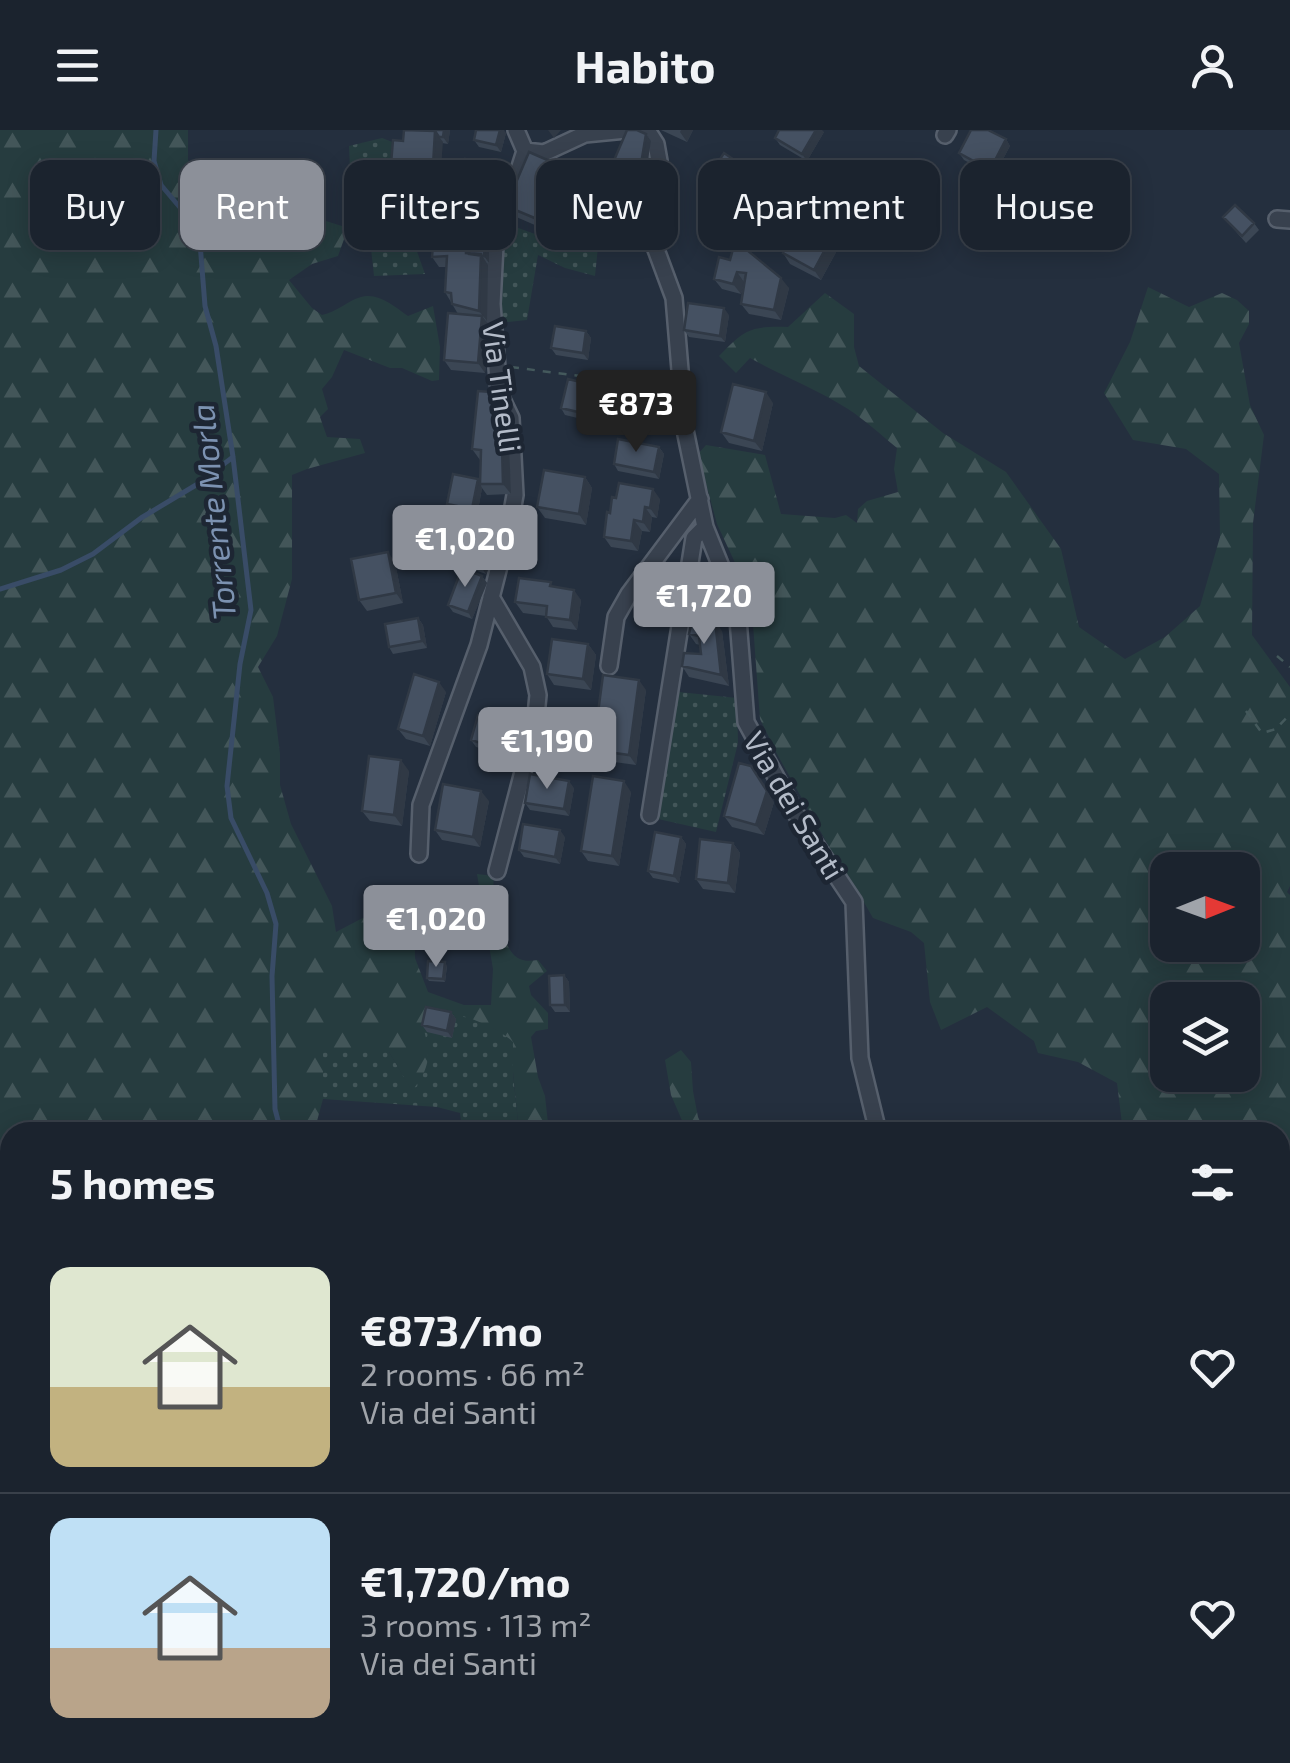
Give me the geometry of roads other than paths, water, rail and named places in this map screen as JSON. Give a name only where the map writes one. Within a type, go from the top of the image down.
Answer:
[{"type":"street","points":[[516,130],[525,151],[544,152],[585,134],[626,130]]},
{"type":"street","name":"Via dei Santi","points":[[648,130],[659,161],[648,228],[674,298],[686,430],[706,527],[737,606],[746,722],[800,821],[854,902],[860,1058],[876,1122]]},
{"type":"street","name":"Via Tinelli","points":[[419,854],[421,805],[479,645],[515,495],[511,418],[499,392],[492,304],[495,246],[525,151]]},
{"type":"street","points":[[608,666],[616,618],[628,594],[700,499]]},
{"type":"street","points":[[650,815],[694,538],[706,527]]},
{"type":"street","points":[[490,596],[532,666],[538,695],[534,726],[497,871]]},
{"type":"waterway","name":"Torrente Morla","points":[[156,130],[154,161],[161,185],[188,217],[200,243],[205,306],[216,346],[233,457],[251,610],[240,664],[227,786],[231,818],[267,893],[276,924],[272,976],[278,1122]]},
{"type":"waterway","points":[[0,589],[61,570],[93,554],[233,457]]}]
